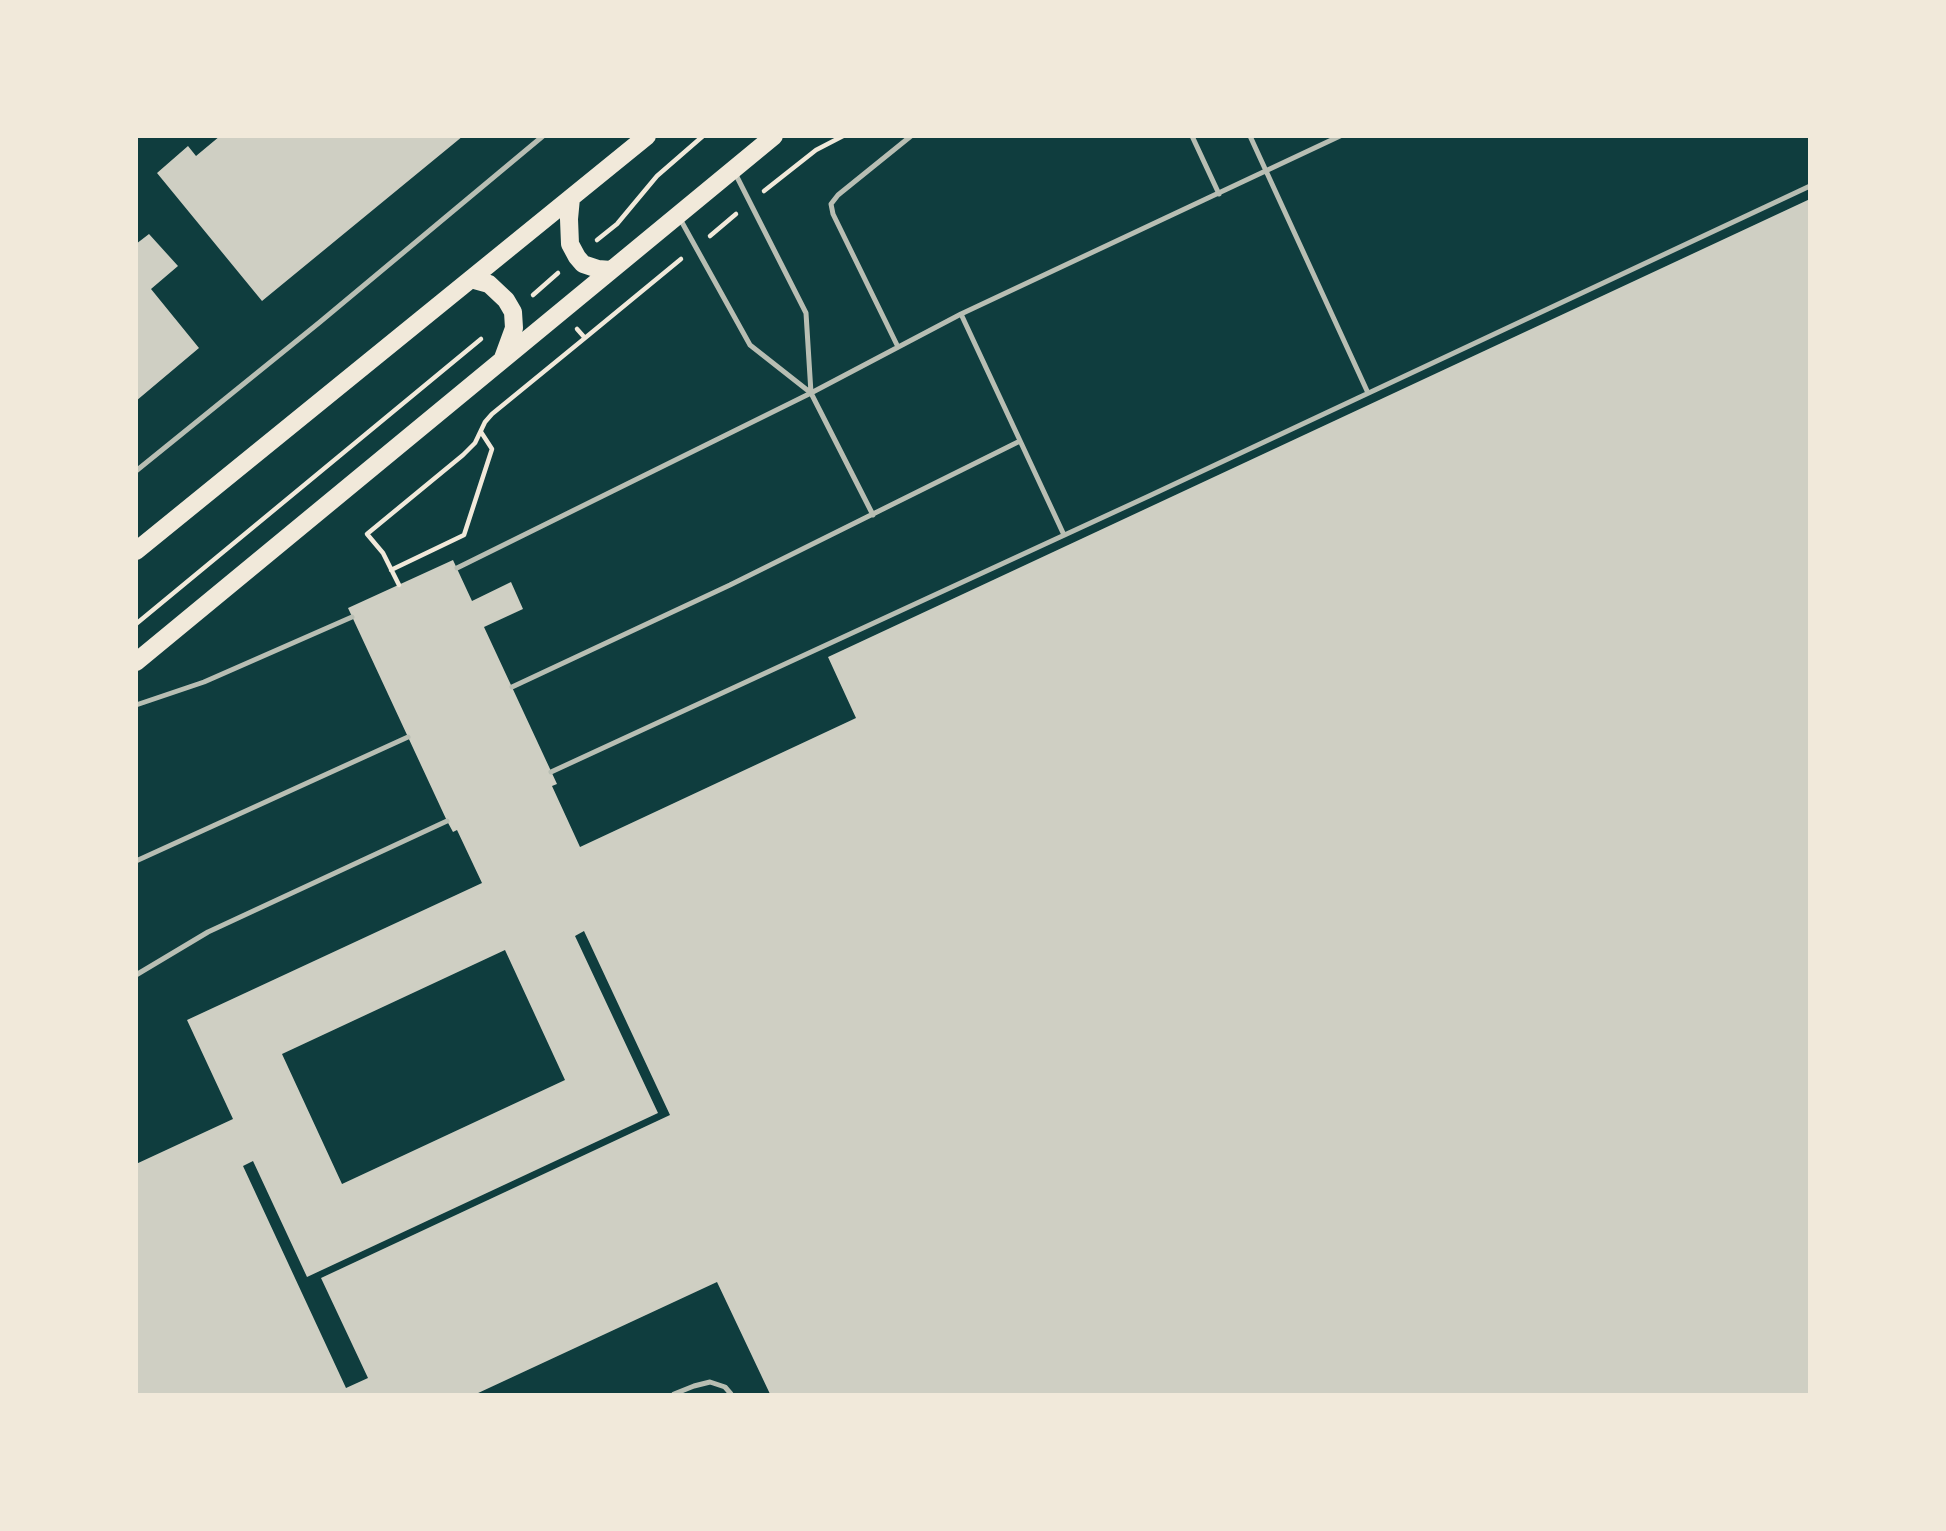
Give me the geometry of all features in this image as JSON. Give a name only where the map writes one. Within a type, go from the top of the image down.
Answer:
[{"type":"main road","points":[[136,551],[647,136]]},
{"type":"main road","points":[[136,662],[774,136]]},
{"type":"main road","points":[[571,198],[570,244],[577,257],[583,264],[611,270]]},
{"type":"main road","points":[[471,279],[489,284],[506,300],[513,312],[514,328],[502,362]]},
{"type":"lane","points":[[136,471],[543,136]]},
{"type":"lane","points":[[898,347],[833,214],[831,204],[838,195],[911,136]]},
{"type":"lane","points":[[1192,136],[1219,194]]},
{"type":"lane","points":[[1250,136],[1368,393]]},
{"type":"lane","points":[[457,568],[811,393],[961,314],[1340,136]]},
{"type":"lane","points":[[733,170],[806,313],[811,393],[873,515]]},
{"type":"lane","points":[[551,772],[1810,186]]},
{"type":"lane","points":[[678,215],[750,345],[811,393]]},
{"type":"lane","points":[[961,314],[1065,535]]},
{"type":"lane","points":[[512,687],[730,585],[1020,441]]},
{"type":"lane","points":[[136,705],[204,682],[352,617]]},
{"type":"lane","points":[[136,861],[408,737]]},
{"type":"lane","points":[[136,975],[208,932],[447,821]]},
{"type":"lane","points":[[674,1395],[710,1382],[725,1387],[731,1395]]},
{"type":"path","points":[[136,624],[617,224],[657,176],[703,136]]},
{"type":"path","points":[[399,585],[383,553],[368,534],[463,455],[475,443],[492,414],[584,338],[562,310]]},
{"type":"path","points":[[391,570],[464,535],[492,449],[481,432]]},
{"type":"building","points":[[220,136],[463,136],[262,301],[157,173],[188,146],[196,156]]},
{"type":"building","points":[[1810,199],[1810,1394],[770,1394],[717,1282],[476,1394],[136,1394],[136,1164],[233,1119],[187,1020],[482,883],[457,830],[453,832],[447,821],[348,608],[453,560],[472,601],[511,582],[523,609],[484,627],[557,784],[552,786],[580,847],[856,718],[828,657]],"holes":[[[584,931],[670,1115],[321,1278],[368,1378],[346,1388],[243,1166],[253,1161],[307,1277],[658,1113],[575,936]],[[505,950],[565,1080],[342,1184],[282,1054]]]},
{"type":"building","points":[[149,234],[178,266],[151,289],[199,348],[136,401],[136,244]]}]
